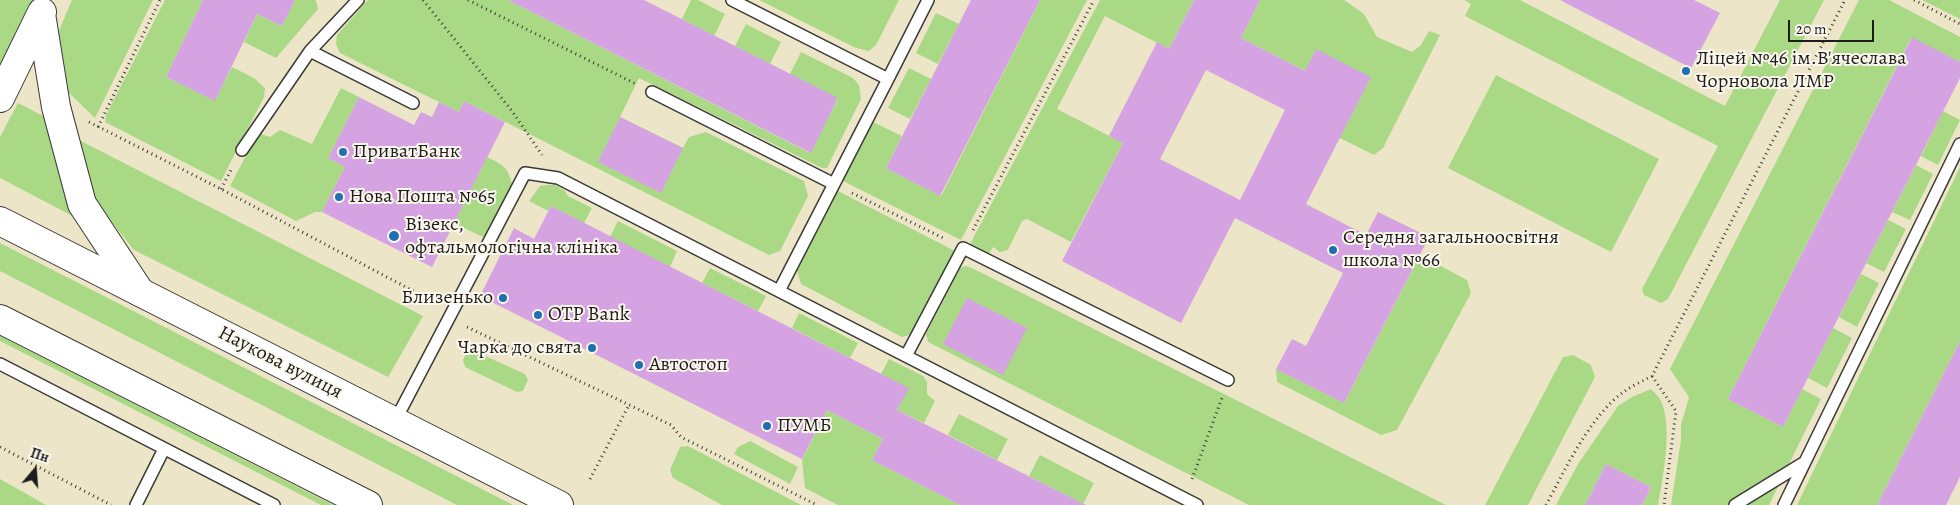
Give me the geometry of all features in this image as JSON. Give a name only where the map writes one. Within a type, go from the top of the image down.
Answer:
[{"type":"main road","points":[[0,98],[44,7]]},
{"type":"main road","points":[[44,7],[56,107],[82,204],[140,292]]},
{"type":"main road","name":"Наукова вулиця","points":[[0,221],[560,505]]},
{"type":"main road","points":[[0,319],[368,505]]},
{"type":"lane","points":[[242,150],[310,51],[358,0]]},
{"type":"lane","points":[[732,0],[888,79]]},
{"type":"lane","points":[[780,291],[928,0]]},
{"type":"lane","points":[[310,51],[414,104]]},
{"type":"lane","points":[[652,92],[834,184]]},
{"type":"lane","points":[[1784,505],[1960,144]]},
{"type":"lane","points":[[395,421],[525,173],[558,178],[1197,505]]},
{"type":"lane","points":[[906,356],[963,248],[1228,380]]},
{"type":"lane","points":[[0,364],[274,505]]},
{"type":"lane","points":[[136,505],[164,449]]},
{"type":"lane","points":[[1734,505],[1805,462]]},
{"type":"path","points":[[98,127],[160,0]]},
{"type":"path","points":[[423,0],[512,111],[558,178]]},
{"type":"path","points":[[468,0],[652,92]]},
{"type":"path","points":[[834,184],[963,248],[1094,0]]},
{"type":"path","points":[[1546,505],[1571,459],[1600,414],[1624,392],[1652,376],[1845,0]]},
{"type":"path","points":[[1914,0],[1960,24]]},
{"type":"path","points":[[83,119],[428,298]]},
{"type":"path","points":[[470,329],[671,425],[681,438],[817,505]]},
{"type":"path","points":[[1652,376],[1676,411],[1664,505]]},
{"type":"path","points":[[1185,499],[1228,380]]},
{"type":"path","points":[[590,479],[629,405]]},
{"type":"path","points":[[0,446],[111,505]]},
{"type":"green space","points":[[0,0],[37,0],[2,64],[0,63]]},
{"type":"green space","points":[[72,0],[153,0],[95,118],[67,91],[62,68],[58,33]]},
{"type":"green space","points":[[165,0],[203,0],[166,77],[215,100],[232,67],[254,78],[265,88],[264,97],[221,181],[105,122],[106,115]]},
{"type":"green space","points":[[295,0],[314,0],[318,9],[276,58],[244,42],[257,14],[282,26]]},
{"type":"green space","points":[[368,0],[508,0],[810,153],[838,99],[790,74],[801,52],[853,78],[859,85],[861,99],[827,168],[822,168],[639,78],[620,117],[683,148],[689,137],[706,132],[804,181],[808,196],[780,251],[769,255],[464,101],[459,112],[340,53],[336,44],[337,35]]},
{"type":"green space","points":[[691,0],[698,0],[725,14],[714,36],[682,19]]},
{"type":"green space","points":[[759,0],[899,0],[876,45],[869,51],[856,48]]},
{"type":"green space","points":[[1040,0],[1087,0],[961,240],[843,181],[873,122],[902,136],[886,168],[941,196]]},
{"type":"green space","points":[[1100,0],[1194,0],[1169,49],[1105,16],[1057,109],[1123,143],[1071,242],[1027,219],[1022,221],[1008,250],[1000,252],[993,247],[989,254],[970,244]]},
{"type":"green space","points":[[1260,0],[1344,0],[1364,14],[1377,37],[1412,52],[1421,45],[1429,31],[1440,35],[1383,148],[1374,155],[1340,138],[1316,49],[1305,71],[1241,38]]},
{"type":"green space","points":[[1464,0],[1520,0],[1725,106],[1780,0],[1824,0],[1668,299],[1661,303],[1644,295],[1642,289],[1718,146],[1465,16],[1471,4]]},
{"type":"green space","points":[[1859,0],[1889,0],[1960,37],[1960,62],[1911,38],[1728,399],[1783,427],[1802,389],[1821,399],[1769,505],[1671,505],[1681,440],[1681,425],[1689,397],[1670,369]]},
{"type":"green space","points":[[1922,0],[1960,0],[1960,19]]},
{"type":"green space","points":[[936,13],[959,24],[938,64],[916,53]]},
{"type":"green space","points":[[746,24],[781,42],[770,64],[735,46]]},
{"type":"green space","points":[[909,68],[931,79],[910,119],[888,108]]},
{"type":"green space","points":[[1496,75],[1659,159],[1611,252],[1448,168]]},
{"type":"green space","points":[[341,88],[359,97],[328,158],[345,167],[322,212],[315,212],[296,221],[230,186],[258,133],[270,137],[280,130],[312,144]]},
{"type":"green space","points":[[18,103],[47,118],[54,154],[82,221],[0,178],[0,137]]},
{"type":"green space","points":[[1943,111],[1960,120],[1938,165],[1921,156]]},
{"type":"green space","points":[[79,140],[423,316],[388,377],[134,250],[91,196]]},
{"type":"green space","points":[[487,157],[504,167],[509,174],[512,184],[485,238],[454,223]]},
{"type":"green space","points":[[1916,165],[1933,174],[1910,220],[1892,212]]},
{"type":"green space","points":[[1960,167],[1960,341],[1877,505],[1797,505]]},
{"type":"green space","points":[[555,185],[565,191],[568,196],[592,208],[584,223],[551,206],[548,211],[529,201],[540,186]]},
{"type":"green space","points":[[838,191],[955,251],[913,334],[902,337],[801,284],[797,271]]},
{"type":"green space","points":[[1888,220],[1906,229],[1884,272],[1866,263]]},
{"type":"green space","points":[[618,221],[677,251],[670,267],[610,237]]},
{"type":"green space","points":[[0,243],[513,505],[457,505],[0,271]]},
{"type":"green space","points":[[1420,255],[1467,280],[1471,293],[1397,430],[1381,435],[1277,382],[1276,369],[1344,403]]},
{"type":"green space","points":[[967,266],[1446,505],[1249,505],[928,342],[926,334],[961,267]]},
{"type":"green space","points":[[710,268],[766,296],[758,311],[702,283]]},
{"type":"green space","points":[[1861,274],[1879,283],[1857,327],[1839,317]]},
{"type":"green space","points":[[799,313],[858,343],[850,358],[792,328]]},
{"type":"green space","points":[[1833,328],[1852,338],[1827,388],[1808,378]]},
{"type":"green space","points":[[0,335],[333,505],[321,505],[0,341]]},
{"type":"green space","points":[[472,350],[525,374],[528,380],[523,391],[517,392],[465,367],[463,360],[467,352]]},
{"type":"green space","points":[[1573,355],[1591,365],[1595,377],[1528,505],[1485,505],[1563,357]]},
{"type":"green space","points":[[889,359],[923,376],[927,382],[927,394],[935,401],[924,423],[897,410],[908,388],[881,374]]},
{"type":"green space","points":[[1651,389],[1658,396],[1665,412],[1667,438],[1658,505],[1642,505],[1651,487],[1606,464],[1585,505],[1556,505],[1578,464],[1618,406],[1632,397]]},
{"type":"green space","points":[[827,410],[883,439],[872,460],[960,505],[838,505],[805,488],[802,460]]},
{"type":"green space","points":[[959,414],[1008,439],[997,460],[948,435]]},
{"type":"green space","points":[[750,441],[798,467],[790,484],[734,454],[738,447]]},
{"type":"green space","points":[[688,446],[801,505],[722,505],[673,478],[670,470],[680,447]]},
{"type":"green space","points":[[1040,455],[1094,483],[1083,504],[1029,476]]},
{"type":"green space","points":[[0,479],[46,505],[0,505]]},
{"type":"building","points":[[203,0],[295,0],[282,26],[257,14],[215,101],[166,77]]},
{"type":"building","points":[[508,0],[644,0],[838,98],[811,153]]},
{"type":"building","points":[[971,0],[1040,0],[940,196],[886,168]]},
{"type":"building","points":[[1194,0],[1260,0],[1241,38],[1305,71],[1316,49],[1371,77],[1306,204],[1366,235],[1378,212],[1429,237],[1344,403],[1276,369],[1292,339],[1306,346],[1343,273],[1235,218],[1181,323],[1062,261],[1123,143],[1109,136],[1157,42],[1169,49]],"holes":[[[1206,70],[1285,110],[1240,200],[1160,159]]]},
{"type":"building","points":[[1560,0],[1694,0],[1720,13],[1691,68]]},
{"type":"building","points":[[1912,37],[1960,62],[1960,78],[1783,427],[1728,399]]},
{"type":"building","points":[[359,97],[414,125],[421,112],[432,117],[439,102],[459,112],[464,101],[505,122],[432,267],[322,212],[345,167],[328,158]]},
{"type":"building","points":[[620,117],[683,148],[661,193],[598,162]]},
{"type":"building","points":[[551,206],[909,388],[897,410],[1086,505],[960,505],[872,460],[883,439],[827,410],[802,459],[480,296],[514,228],[534,239]]},
{"type":"building","points":[[967,298],[1027,328],[1003,375],[943,344]]},
{"type":"building","points":[[1960,341],[1960,477],[1946,505],[1877,505]]},
{"type":"building","points":[[1606,464],[1651,487],[1642,505],[1585,505]]},
{"type":"place","name":"Ліцей №46 ім.В'ячеслава Чорновола ЛМР","points":[[1686,71]]},
{"type":"place","name":"ПриватБанк","points":[[343,152]]},
{"type":"place","name":"Нова Пошта №65","points":[[339,197]]},
{"type":"place","name":"Візекс, офтальмологічна клініка","points":[[394,236]]},
{"type":"place","name":"Середня загальноосвітня школа №66","points":[[1333,250]]},
{"type":"place","name":"Близенько","points":[[503,298]]},
{"type":"place","name":"OTP Bank","points":[[538,315]]},
{"type":"place","name":"Чарка до свята","points":[[592,348]]},
{"type":"place","name":"Автостоп","points":[[639,365]]},
{"type":"place","name":"ПУМБ","points":[[767,426]]}]
